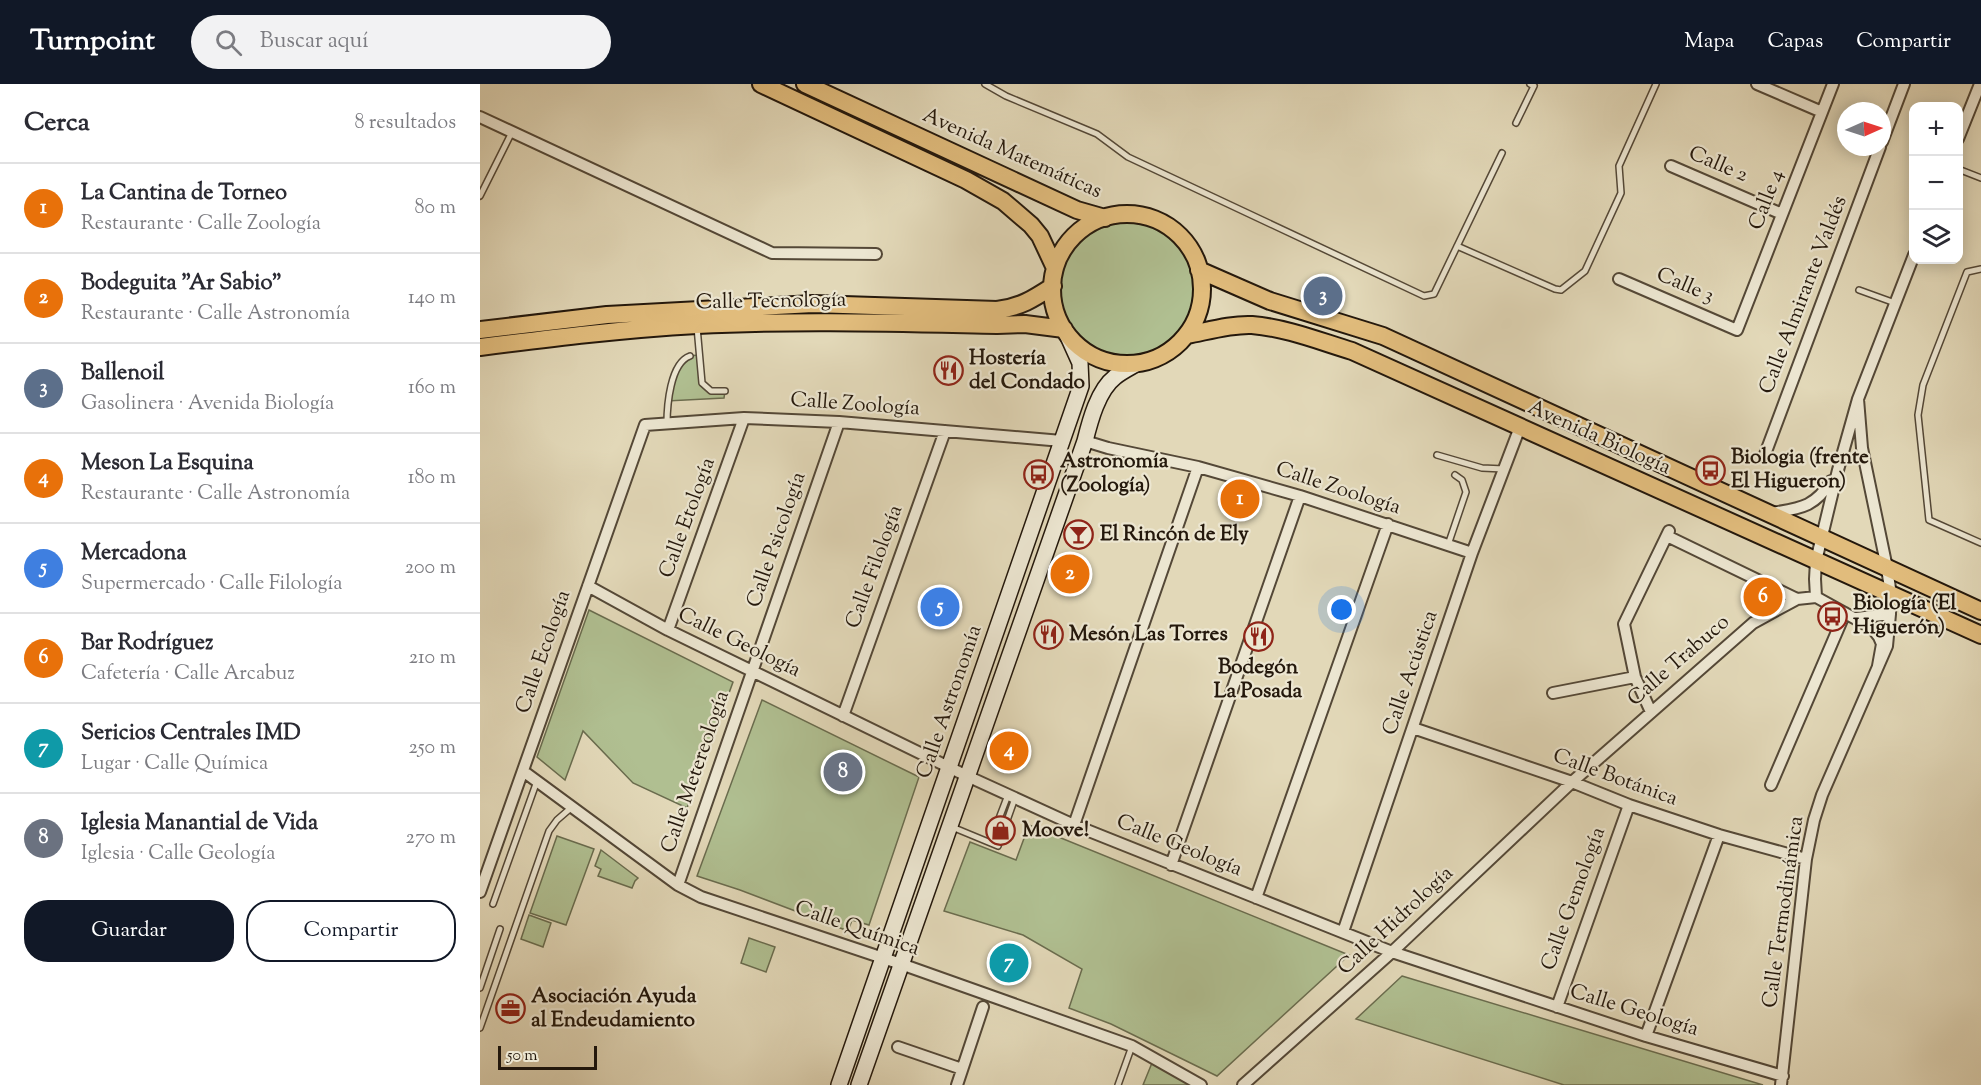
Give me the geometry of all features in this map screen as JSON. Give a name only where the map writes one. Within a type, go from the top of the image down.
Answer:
[{"type":"main road","name":"Avenida Matemáticas","points":[[761,84],[966,180],[1003,201],[1031,225],[1040,236],[1056,268]]},
{"type":"main road","name":"Avenida Matemáticas","points":[[805,84],[1077,210],[1105,218]]},
{"type":"main road","points":[[1118,215],[1144,216],[1169,227],[1188,246],[1199,270],[1202,281],[1201,303],[1193,325],[1180,342],[1164,355],[1146,362],[1136,364],[1109,362],[1084,351],[1065,330],[1055,308],[1053,286],[1061,255],[1079,232],[1105,218],[1118,215]]},
{"type":"main road","name":"Avenida Biología","points":[[1199,270],[1270,301],[1383,336],[1981,611]]},
{"type":"main road","name":"Calle Tecnología","points":[[480,330],[607,315],[813,304],[998,310],[1014,308],[1026,303],[1053,286]]},
{"type":"main road","name":"Calle Tecnología","points":[[480,347],[610,332],[697,325],[815,321],[1025,324],[1065,330]]},
{"type":"main road","name":"Avenida Biología","points":[[1187,334],[1251,325],[1283,330],[1352,351],[1981,635]]},
{"type":"street","points":[[1757,84],[1822,112]]},
{"type":"street","name":"Calle 4","points":[[1737,330],[1833,84]]},
{"type":"street","points":[[1891,118],[1904,84]]},
{"type":"street","points":[[1963,129],[1980,84]]},
{"type":"street","points":[[480,117],[772,253],[876,254]]},
{"type":"street","name":"Calle Almirante Valdés","points":[[1764,456],[1877,156]]},
{"type":"street","name":"Calle 2","points":[[1671,166],[1782,214]]},
{"type":"street","points":[[1878,666],[1882,650],[1879,637],[1872,628],[1816,597],[1816,561],[1858,399],[1910,264]]},
{"type":"street","name":"Calle 3","points":[[1619,279],[1737,330]]},
{"type":"street","name":"Calle Astronomía","points":[[839,1085],[1081,386],[1080,363],[1065,330]]},
{"type":"street","name":"Calle Astronomía","points":[[859,1085],[1085,441],[1092,414],[1107,385],[1136,364]]},
{"type":"street","name":"Calle Termodinámica","points":[[1782,1080],[1806,859],[1814,820],[1822,795],[1887,646],[1891,595],[1862,448],[1858,399]]},
{"type":"street","name":"Calle Zoología","points":[[645,425],[744,418],[839,422],[1062,441]]},
{"type":"street","name":"Calle Etología","points":[[668,630],[744,418]]},
{"type":"street","name":"Calle Psicología","points":[[752,671],[839,422]]},
{"type":"street","name":"Calle Ecología","points":[[480,892],[645,425]]},
{"type":"street","name":"Calle Acústica","points":[[1343,932],[1472,553],[1520,427]]},
{"type":"street","name":"Calle Filología","points":[[843,716],[945,431]]},
{"type":"street","name":"Calle Zoología","points":[[1085,441],[1198,467],[1300,496],[1472,553]]},
{"type":"street","points":[[1074,825],[1198,467]]},
{"type":"street","points":[[1772,513],[1795,510],[1815,502],[1838,470]]},
{"type":"street","points":[[1171,865],[1300,496]]},
{"type":"street","points":[[1256,898],[1388,524]]},
{"type":"street","points":[[1651,712],[1635,677],[1624,624],[1668,534],[1797,599]]},
{"type":"street","name":"Calle Geología","points":[[588,586],[668,630],[967,776],[1074,825],[1392,952],[1782,1080]]},
{"type":"street","name":"Calle Trabuco","points":[[1572,782],[1753,622],[1797,599],[1816,597]]},
{"type":"street","points":[[1771,785],[1845,613]]},
{"type":"street","points":[[1857,618],[1890,614]]},
{"type":"street","name":"Calle Metereología","points":[[678,885],[752,671]]},
{"type":"street","points":[[1553,693],[1635,677]]},
{"type":"street","name":"Calle Botánica","points":[[1413,728],[1572,782],[1629,805],[1719,835],[1806,859]]},
{"type":"street","name":"Calle Química","points":[[523,771],[678,885],[701,897],[901,964],[1132,1046],[1201,1085]]},
{"type":"street","name":"Calle Hidrología","points":[[1243,1085],[1392,952],[1572,782]]},
{"type":"street","name":"Calle Gemología","points":[[1557,1007],[1629,805]]},
{"type":"street","points":[[1646,1036],[1719,835]]},
{"type":"street","points":[[957,1085],[983,1007]]},
{"type":"street","points":[[898,1047],[962,1069]]},
{"type":"lane","points":[[985,84],[1006,96],[1098,134],[1128,157],[1424,296],[1434,294],[1502,153]]},
{"type":"lane","points":[[1457,246],[1555,290],[1561,290],[1586,271],[1621,194],[1619,166],[1656,84]]},
{"type":"lane","points":[[1516,123],[1533,85]]},
{"type":"lane","points":[[480,196],[512,132]]},
{"type":"lane","points":[[1963,171],[1981,178]]},
{"type":"lane","points":[[1981,269],[1966,272],[1923,385],[1918,415],[1929,520],[1981,543]]},
{"type":"lane","points":[[1859,290],[1895,303]]},
{"type":"lane","points":[[697,325],[702,383],[711,391],[725,391]]},
{"type":"lane","points":[[667,424],[669,393],[681,361],[690,356]]},
{"type":"lane","points":[[1437,455],[1482,468],[1504,469]]},
{"type":"lane","points":[[1448,546],[1466,492],[1462,480],[1455,475]]},
{"type":"lane","points":[[493,904],[537,781]]},
{"type":"lane","points":[[950,826],[990,842],[1011,797]]},
{"type":"lane","points":[[480,1028],[549,831],[557,820],[572,807]]},
{"type":"lane","points":[[480,988],[500,928]]},
{"type":"lane","points":[[1118,1085],[1132,1046]]},
{"type":"green space","points":[[1127,214],[1156,220],[1180,236],[1196,260],[1202,289],[1196,318],[1180,342],[1156,358],[1127,364],[1098,358],[1074,342],[1058,318],[1052,289],[1058,260],[1074,236],[1098,220]]},
{"type":"green space","points":[[699,355],[705,387],[725,391],[724,398],[667,401],[681,361],[687,356]]},
{"type":"green space","points":[[589,610],[733,682],[687,808],[633,783],[583,731],[565,780],[537,757]]},
{"type":"green space","points":[[762,700],[919,777],[869,925],[852,920],[848,931],[697,876]]},
{"type":"green space","points":[[1029,825],[1349,955],[1217,1076],[1111,1024],[1069,1008],[1082,969],[1023,935],[944,911],[970,842],[1016,860]]},
{"type":"green space","points":[[557,836],[594,849],[566,925],[530,913]]},
{"type":"green space","points":[[601,850],[638,878],[632,888],[598,876],[601,869],[595,866]]},
{"type":"green space","points":[[529,915],[551,923],[543,947],[521,939]]},
{"type":"green space","points":[[749,938],[775,947],[766,972],[741,963]]},
{"type":"green space","points":[[1402,976],[1763,1085],[1564,1085],[1356,1019]]},
{"type":"green space","points":[[1154,1058],[1201,1085],[1143,1085]]},
{"type":"place","name":"Ballenoil","points":[[1323,296]]},
{"type":"place","name":"Hostería del Condado","points":[[948,371]]},
{"type":"place","name":"Biologia (frente El Higueron)","points":[[1710,470]]},
{"type":"place","name":"Astronomía (Zoología)","points":[[1039,474]]},
{"type":"place","name":"La Cantina de Torneo","points":[[1240,499]]},
{"type":"place","name":"El Rincón de Ely","points":[[1079,535]]},
{"type":"place","name":"Bodeguita \"Ar Sabio\"","points":[[1070,574]]},
{"type":"place","name":"Bar Rodríguez","points":[[1763,597]]},
{"type":"place","name":"Mercadona","points":[[940,607]]},
{"type":"place","name":"Biología (El Higuerón)","points":[[1832,616]]},
{"type":"place","name":"Mesón Las Torres","points":[[1048,635]]},
{"type":"place","name":"Bodegón La Posada","points":[[1258,637]]},
{"type":"place","name":"Meson La Esquina","points":[[1009,751]]},
{"type":"place","name":"Iglesia Manantial de Vida","points":[[843,772]]},
{"type":"place","name":"Moove!","points":[[1001,831]]},
{"type":"place","name":"Sericios Centrales IMD","points":[[1009,963]]},
{"type":"place","name":"Asociación Ayuda al Endeudamiento","points":[[510,1009]]}]
